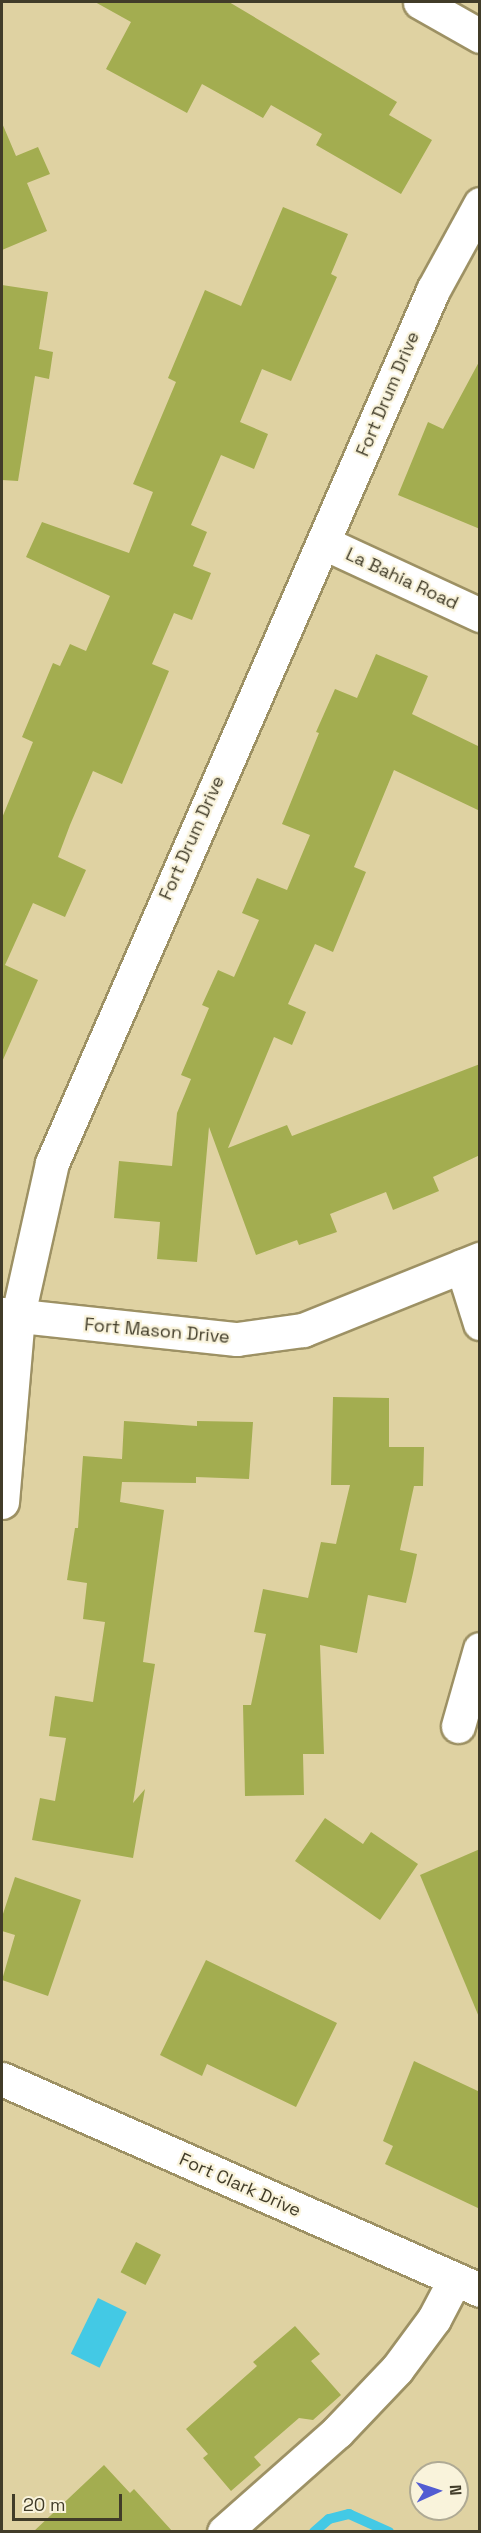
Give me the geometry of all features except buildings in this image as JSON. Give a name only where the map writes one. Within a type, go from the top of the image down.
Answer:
[{"type":"street","points":[[420,2],[480,36]]},
{"type":"street","name":"Fort Drum Drive","points":[[2,1502],[10,1315],[52,1163],[433,290],[480,204]]},
{"type":"street","name":"La Bahia Road","points":[[324,543],[480,615]]},
{"type":"street","points":[[471,1263],[480,1323]]},
{"type":"street","name":"Fort Mason Drive","points":[[10,1315],[237,1339],[303,1330],[471,1263]]},
{"type":"street","points":[[458,1726],[480,1649]]},
{"type":"street","name":"Fort Clark Drive","points":[[2,2079],[467,2285]]},
{"type":"street","points":[[224,2532],[337,2432],[397,2369],[434,2319],[467,2285]]},
{"type":"water","points":[[98,2298],[127,2312],[100,2368],[71,2354]]},
{"type":"waterway","points":[[314,2532],[329,2519],[349,2514],[389,2532]]}]
